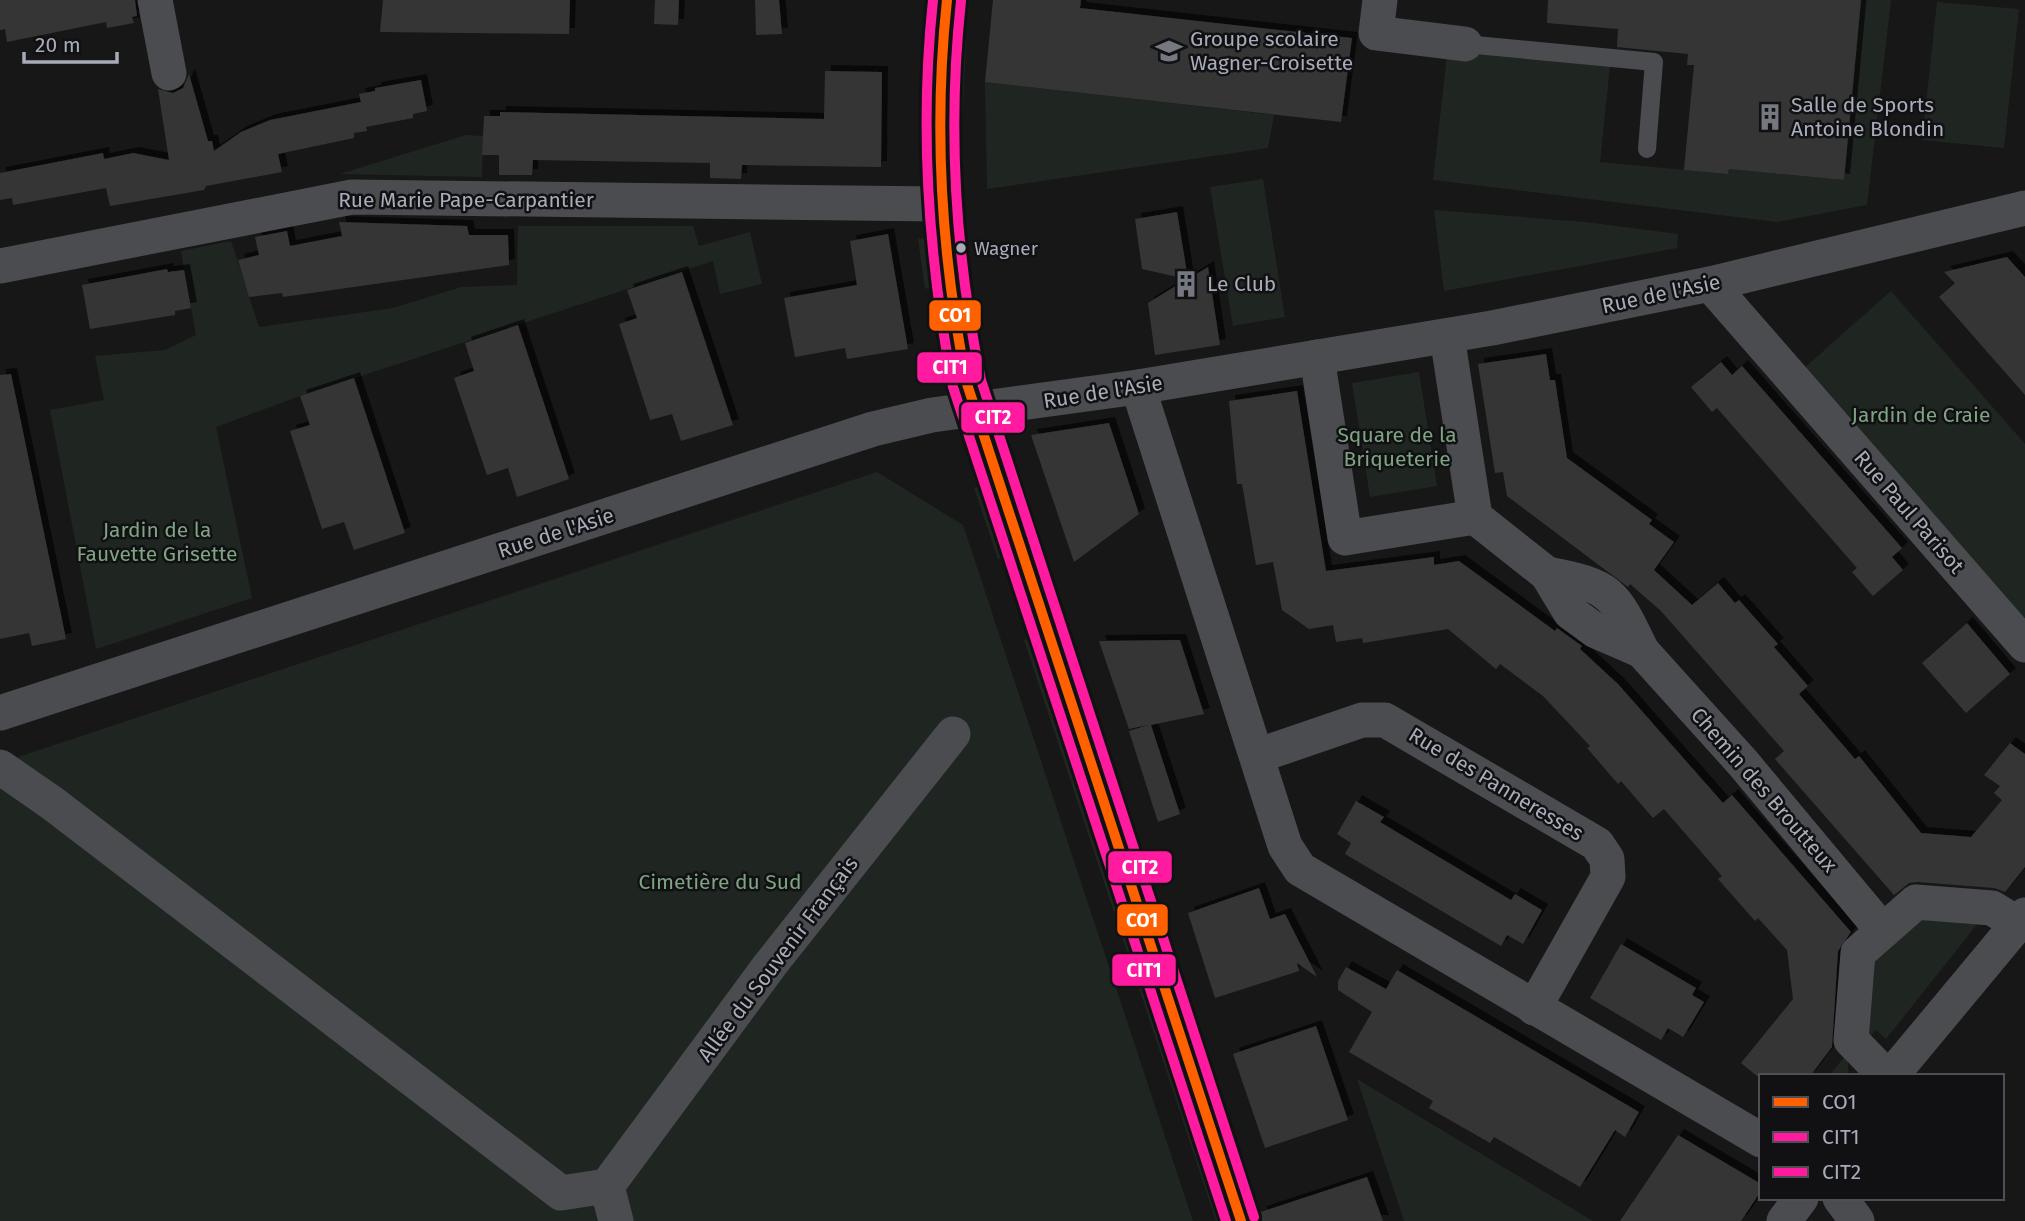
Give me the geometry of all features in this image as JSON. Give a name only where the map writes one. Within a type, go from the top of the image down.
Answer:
[{"type":"street","points":[[155,0],[169,74]]},
{"type":"street","points":[[947,0],[937,104],[939,204],[948,289],[974,410],[1241,1221]]},
{"type":"street","points":[[1380,0],[1376,33],[1465,44]]},
{"type":"street","name":"Rue Marie Pape-Carpantier","points":[[0,266],[352,197],[939,204]]},
{"type":"street","name":"Rue de l'Asie","points":[[0,713],[873,429],[932,415],[1138,387],[1447,336],[1710,284],[2025,208]]},
{"type":"street","name":"Rue Paul Parisot","points":[[1710,284],[2025,645]]},
{"type":"street","points":[[1317,357],[1345,538],[1475,517],[1447,336]]},
{"type":"street","points":[[1138,387],[1285,846],[1300,869],[1759,1139]]},
{"type":"street","name":"Chemin des Broutteux","points":[[1475,517],[1548,574],[1570,612],[1596,631],[1642,651],[1743,763],[1883,931]]},
{"type":"street","name":"Rue des Panneresses","points":[[1257,756],[1362,720],[1385,720],[1597,844],[1607,859],[1608,877],[1534,1008]]},
{"type":"street","name":"Allée du Souvenir Français","points":[[607,1186],[770,965],[953,734]]},
{"type":"street","points":[[0,767],[52,803],[563,1207],[607,1186],[616,1221]]},
{"type":"street","points":[[1887,1074],[1851,1040],[1858,953],[1916,902],[1992,908],[2021,920],[1891,1074]]},
{"type":"street","points":[[1784,1221],[1800,1200]]},
{"type":"street","points":[[1841,1200],[1857,1221]]},
{"type":"lane","points":[[1465,44],[1654,62],[1647,149]]},
{"type":"green space","points":[[1861,0],[1891,0],[1867,205],[1777,222],[1433,180],[1448,46],[1610,66],[1600,162],[1728,174],[1729,169],[1844,180]]},
{"type":"green space","points":[[1937,2],[2019,9],[2004,148],[1922,140]]},
{"type":"green space","points":[[957,40],[966,41],[962,129],[963,187],[953,187]]},
{"type":"green space","points":[[985,82],[1274,115],[1268,148],[987,189]]},
{"type":"green space","points":[[466,135],[483,136],[482,177],[340,174]]},
{"type":"green space","points":[[1263,179],[1285,317],[1233,326],[1210,187]]},
{"type":"green space","points":[[1434,210],[1585,222],[1678,234],[1677,248],[1444,291]]},
{"type":"green space","name":"Jardin de la Fauvette Grisette","points":[[518,226],[693,226],[699,246],[750,232],[762,284],[720,294],[713,261],[300,396],[216,427],[252,598],[96,649],[50,410],[104,400],[95,356],[165,350],[196,335],[181,251],[231,241],[259,327],[393,308],[461,287],[517,285]]},
{"type":"green space","points":[[927,238],[933,287],[925,289],[918,239]]},
{"type":"green space","name":"Jardin de Craie","points":[[1891,291],[2025,444],[2025,624],[1803,369]]},
{"type":"green space","name":"Square de la Briqueterie","points":[[1419,372],[1437,486],[1370,497],[1352,383]]},
{"type":"green space","name":"Cimetière du Sud","points":[[877,472],[963,525],[1193,1221],[0,1221],[0,763]]},
{"type":"green space","points":[[1020,473],[1043,544],[1035,548],[1011,476]]},
{"type":"green space","points":[[983,485],[1006,556],[998,559],[974,488]]},
{"type":"green space","points":[[1033,637],[1226,1221],[1216,1221],[1024,640]]},
{"type":"green space","points":[[1916,908],[1986,913],[1886,1039],[1876,1030],[1864,1042],[1863,958]]},
{"type":"green space","points":[[1845,1056],[1848,1060],[1848,1074],[1831,1074]]},
{"type":"green space","points":[[1357,1079],[1593,1221],[1404,1221]]},
{"type":"building","points":[[0,0],[135,0],[137,16],[132,17],[134,23],[107,28],[106,22],[7,42],[5,29],[0,30]]},
{"type":"building","points":[[383,0],[570,0],[569,34],[380,32]]},
{"type":"building","points":[[655,0],[679,0],[678,25],[654,24]]},
{"type":"building","points":[[755,0],[779,0],[782,34],[756,35]]},
{"type":"building","name":"Groupe scolaire Wagner-Croisette","points":[[993,0],[1081,0],[1080,8],[1352,38],[1341,122],[985,82]]},
{"type":"building","name":"Salle de Sports Antoine Blondin","points":[[1548,0],[1861,0],[1844,180],[1729,169],[1728,174],[1684,170],[1694,65],[1687,65],[1688,54],[1617,47],[1618,29],[1547,23]]},
{"type":"building","points":[[825,71],[882,72],[881,167],[742,165],[741,179],[710,178],[710,163],[533,160],[532,175],[499,175],[499,155],[482,155],[484,116],[500,116],[500,112],[824,119]]},
{"type":"building","points":[[189,74],[208,141],[212,141],[214,151],[241,132],[270,120],[361,102],[359,94],[375,91],[375,88],[421,80],[427,111],[413,114],[413,118],[366,127],[367,131],[354,133],[354,138],[278,154],[282,172],[206,186],[204,190],[110,206],[106,188],[13,205],[12,198],[0,200],[0,173],[103,153],[104,159],[133,153],[169,160],[158,89],[173,93],[183,88]]},
{"type":"building","name":"Le Club","points":[[1177,212],[1188,279],[1208,267],[1220,345],[1155,355],[1148,303],[1187,279],[1142,269],[1135,219]]},
{"type":"building","points":[[339,222],[467,226],[469,235],[508,235],[509,265],[283,297],[282,293],[249,297],[238,260],[259,255],[255,237],[287,231],[290,246],[342,236]]},
{"type":"building","points":[[888,234],[908,349],[847,359],[845,348],[795,357],[784,298],[857,285],[850,241]]},
{"type":"building","points":[[2007,257],[2025,277],[2025,395],[1939,297],[1955,283],[1944,272]]},
{"type":"building","points":[[167,269],[168,272],[184,270],[191,308],[175,311],[175,315],[90,329],[82,285]]},
{"type":"building","points":[[682,272],[733,425],[681,441],[672,414],[650,420],[619,324],[637,318],[627,290]]},
{"type":"building","points":[[518,325],[569,479],[517,497],[508,468],[487,475],[454,378],[474,371],[465,343]]},
{"type":"building","points":[[1546,354],[1550,380],[1555,380],[1567,458],[1652,520],[1649,524],[1674,542],[1654,570],[1692,605],[1718,583],[1735,603],[1739,600],[1778,644],[1774,647],[1808,686],[1799,694],[1855,759],[1859,756],[1921,833],[1971,837],[2002,800],[1994,793],[2000,786],[1984,775],[2010,743],[2025,754],[2025,867],[2005,892],[1994,888],[1918,882],[1909,883],[1894,895],[1775,759],[1784,751],[1661,611],[1630,584],[1628,587],[1507,496],[1503,472],[1495,473],[1478,364]]},
{"type":"building","points":[[1721,362],[1732,375],[1742,366],[1902,548],[1892,557],[1903,570],[1873,596],[1852,572],[1857,568],[1717,408],[1712,412],[1691,387]]},
{"type":"building","points":[[11,374],[66,639],[32,646],[29,633],[0,639],[0,375]]},
{"type":"building","points":[[354,378],[405,533],[354,550],[344,522],[322,529],[290,431],[310,425],[300,396]]},
{"type":"building","points":[[1297,391],[1326,571],[1434,557],[1434,565],[1459,561],[1555,631],[1557,628],[1582,646],[1580,649],[1618,684],[1723,803],[1732,795],[1851,932],[1838,951],[1832,1047],[1812,1074],[1757,1076],[1741,1063],[1793,999],[1787,950],[1758,918],[1755,921],[1718,879],[1722,876],[1664,809],[1653,818],[1621,781],[1618,784],[1587,748],[1590,746],[1543,696],[1500,664],[1496,669],[1448,629],[1363,643],[1362,638],[1336,642],[1333,625],[1309,629],[1282,610],[1273,562],[1256,565],[1242,484],[1237,484],[1229,401]]},
{"type":"building","points":[[1109,423],[1139,514],[1074,562],[1031,435]]},
{"type":"building","points":[[1967,623],[2010,674],[1966,713],[1922,663]]},
{"type":"building","points":[[1180,640],[1204,714],[1151,725],[1180,814],[1158,822],[1129,731],[1148,725],[1129,729],[1099,641]]},
{"type":"building","points":[[1356,801],[1384,817],[1380,822],[1511,900],[1515,894],[1542,910],[1523,944],[1507,935],[1501,946],[1345,854],[1351,843],[1337,834]]},
{"type":"building","points":[[1259,888],[1270,919],[1285,914],[1317,977],[1297,963],[1299,971],[1215,998],[1188,913]]},
{"type":"building","points":[[1621,944],[1696,988],[1692,995],[1704,1002],[1683,1037],[1668,1028],[1661,1040],[1590,998]]},
{"type":"building","points":[[1346,967],[1386,989],[1397,970],[1639,1112],[1625,1137],[1615,1130],[1580,1187],[1494,1137],[1490,1143],[1429,1108],[1433,1101],[1349,1052],[1372,1012],[1338,990],[1338,981]]},
{"type":"building","points":[[1316,1026],[1348,1120],[1265,1148],[1233,1054]]},
{"type":"building","points":[[1678,1135],[1759,1183],[1759,1194],[1741,1221],[1620,1221]]},
{"type":"building","points":[[1367,1177],[1383,1221],[1262,1221],[1261,1212]]},
{"type":"transit line","name":"CIT1","points":[[933,0],[927,97],[928,194],[937,290],[953,387],[1226,1221]]},
{"type":"transit line","name":"CO1","points":[[947,0],[941,97],[942,193],[951,288],[967,384],[1241,1221]]},
{"type":"transit line","name":"CIT2","points":[[961,1],[955,97],[956,192],[965,286],[981,380],[1254,1217]]},
{"type":"place","name":"Groupe scolaire Wagner-Croisette","points":[[1169,51]]},
{"type":"place","name":"Salle de Sports Antoine Blondin","points":[[1770,117]]},
{"type":"place","name":"Wagner","points":[[961,248]]},
{"type":"place","name":"Le Club","points":[[1186,284]]}]
